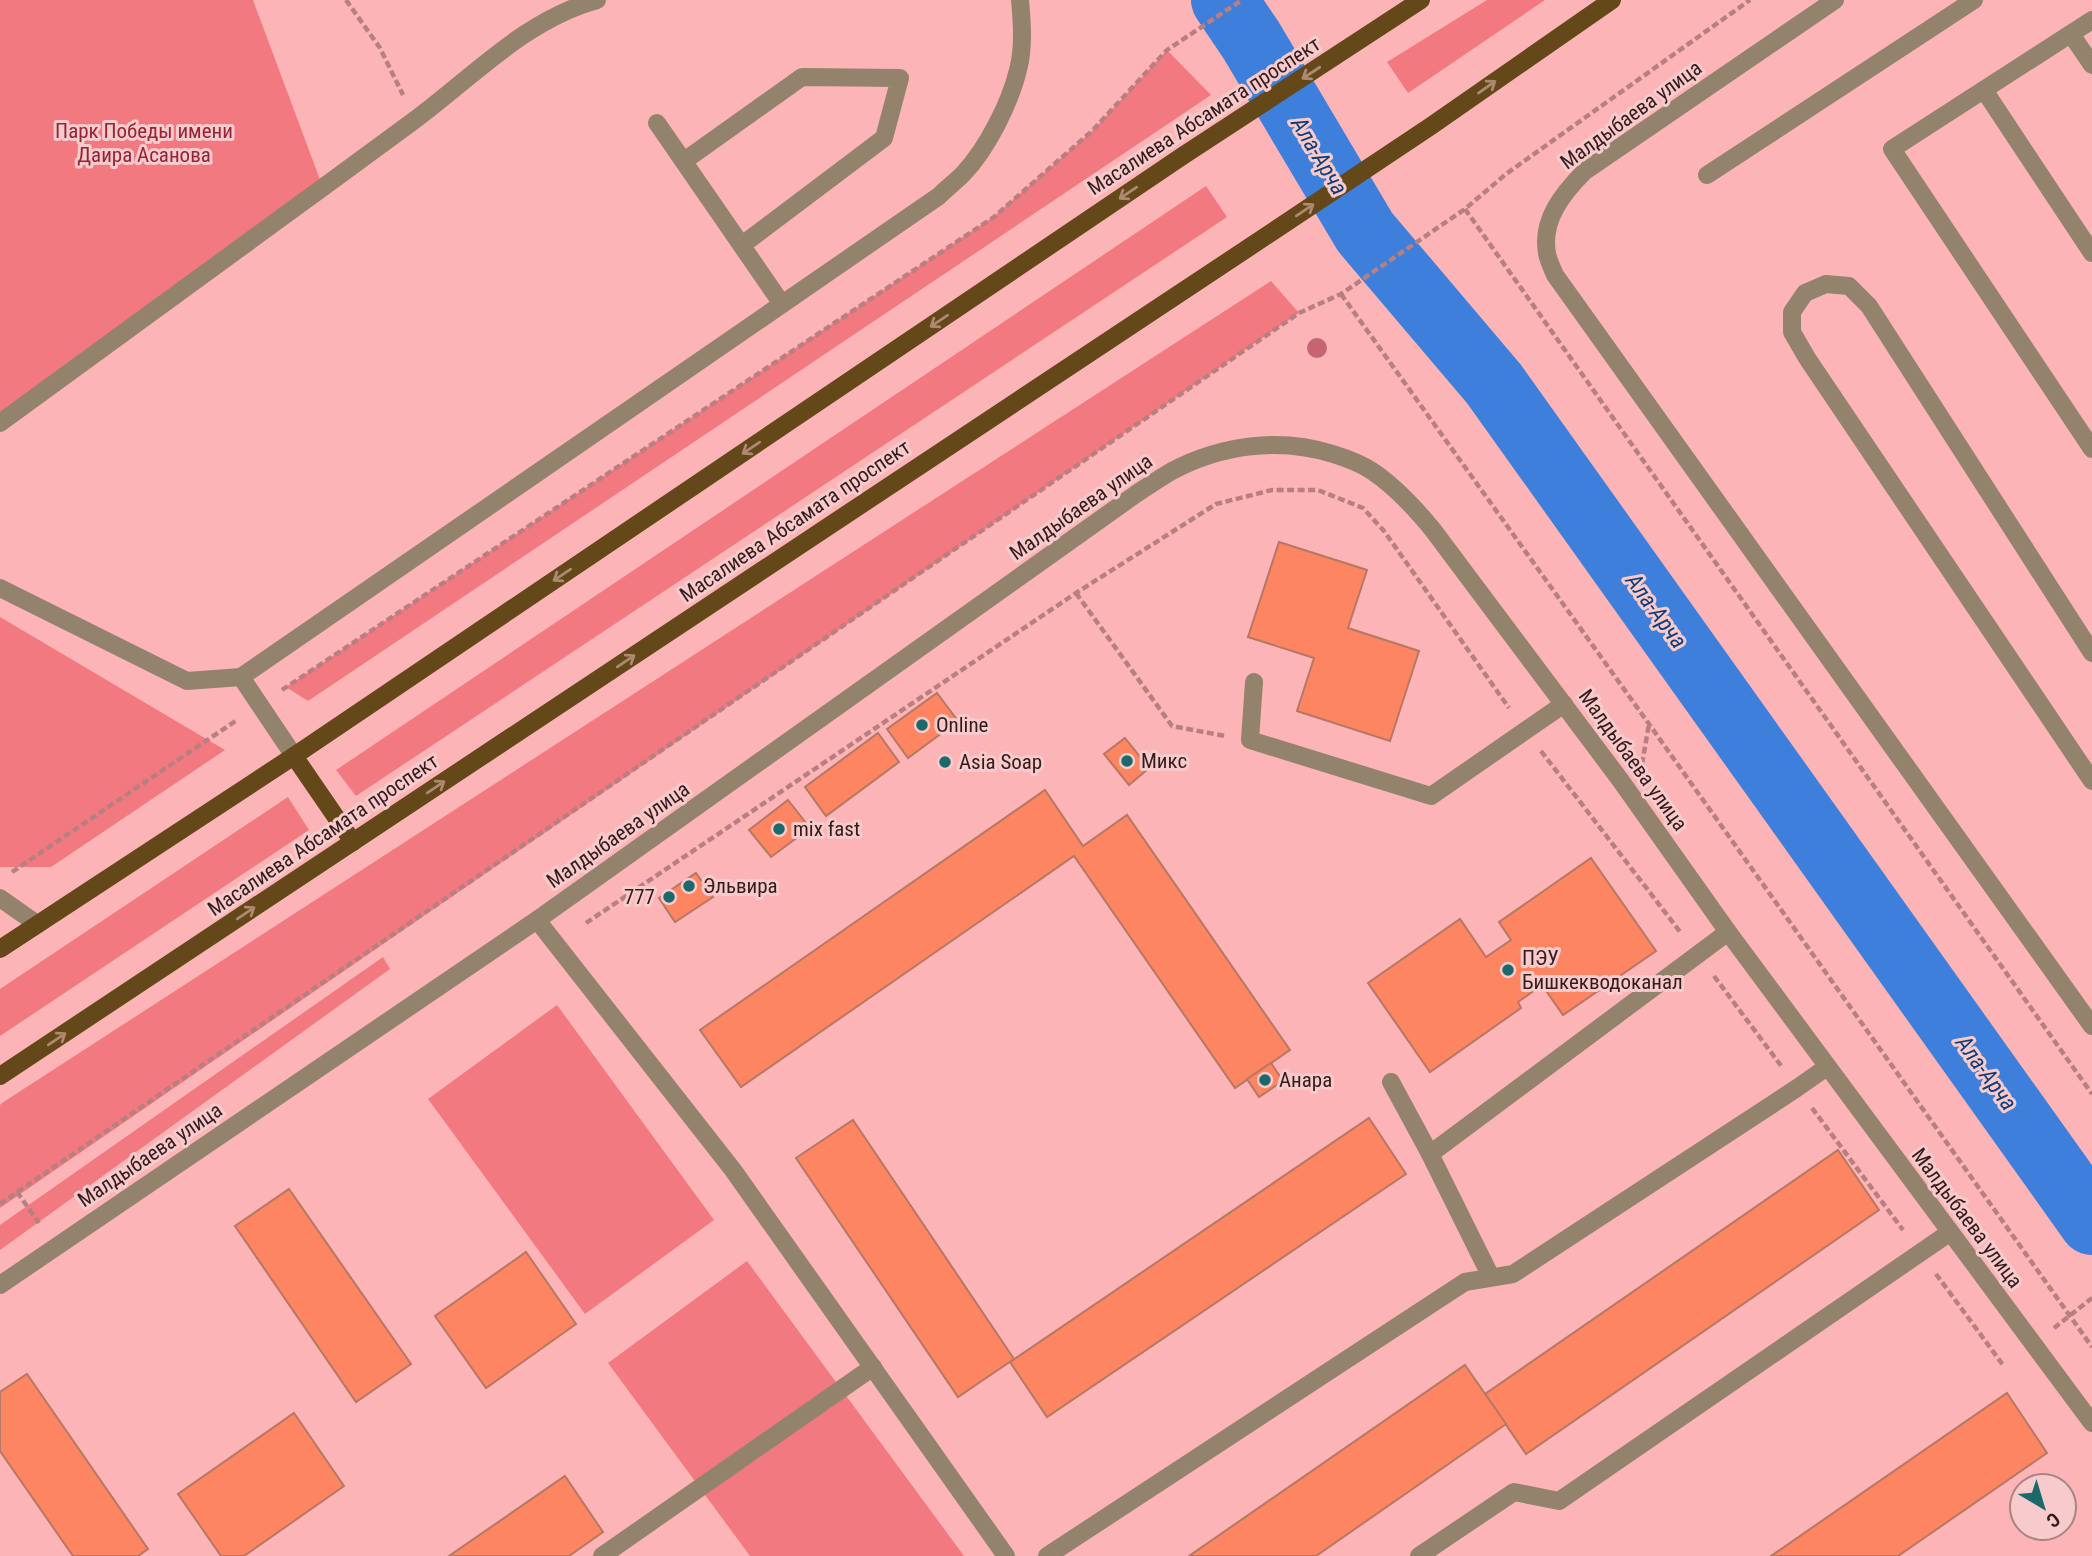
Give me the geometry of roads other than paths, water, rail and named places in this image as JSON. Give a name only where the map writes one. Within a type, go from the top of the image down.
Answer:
[{"type":"main road","name":"Масалиева Абсамата проспект","points":[[0,949],[294,756],[1184,155],[1421,0]]},
{"type":"main road","name":"Масалиева Абсамата проспект","points":[[0,1076],[1248,248],[1612,0]]},
{"type":"main road","points":[[294,756],[353,842]]},
{"type":"street","points":[[0,424],[416,120],[534,26],[597,0]]},
{"type":"street","points":[[0,587],[187,681],[241,677],[939,196],[964,173],[982,150],[996,125],[1018,70],[1021,43],[1020,0]]},
{"type":"street","name":"Малдыбаева улица","points":[[1835,0],[1585,171],[1567,189],[1554,208],[1548,230],[1547,252],[1555,275],[2092,1026]]},
{"type":"street","points":[[1707,175],[1974,0]]},
{"type":"street","points":[[2092,20],[1892,149],[2092,449]]},
{"type":"street","points":[[2071,34],[2092,65]]},
{"type":"street","points":[[684,161],[802,77],[900,78],[884,138],[742,245]]},
{"type":"street","points":[[1984,90],[2092,253]]},
{"type":"street","points":[[657,122],[782,304]]},
{"type":"street","points":[[2092,653],[1869,306],[1849,286],[1826,284],[1805,293],[1792,312],[1792,332],[2092,782]]},
{"type":"street","name":"Малдыбаева улица","points":[[0,1285],[537,920],[1136,494],[1172,471],[1229,450],[1285,445],[1315,449],[1370,470],[1394,488],[1433,530],[1564,704],[1949,1233],[2092,1423]]},
{"type":"street","points":[[241,677],[294,756]]},
{"type":"street","points":[[1254,682],[1250,740],[1431,796],[1564,704]]},
{"type":"street","points":[[0,898],[37,924]]},
{"type":"street","points":[[537,920],[733,1170],[1006,1556]]},
{"type":"street","points":[[1430,1154],[1728,932]]},
{"type":"street","points":[[1046,1556],[1465,1282],[1513,1274],[1827,1067]]},
{"type":"street","points":[[1391,1082],[1491,1277]]},
{"type":"street","points":[[1419,1556],[1514,1492],[1559,1501],[1949,1233]]},
{"type":"street","points":[[602,1556],[873,1367]]},
{"type":"waterway","name":"Ала-Арча","points":[[1224,0],[1251,40],[1365,232],[1494,384],[2092,1222]]},
{"type":"place","name":"Online","points":[[922,725]]},
{"type":"place","name":"Микс","points":[[1127,761]]},
{"type":"place","name":"Asia Soap","points":[[945,762]]},
{"type":"place","name":"mix fast","points":[[779,829]]},
{"type":"place","name":"Эльвира","points":[[689,886]]},
{"type":"place","name":"777","points":[[669,897]]},
{"type":"place","name":"ПЭУ Бишкекводоканал","points":[[1508,970]]},
{"type":"place","name":"Анара","points":[[1265,1080]]},
{"type":"park label","name":"Парк Победы имени Даира Асанова","points":[[144,143]]}]
